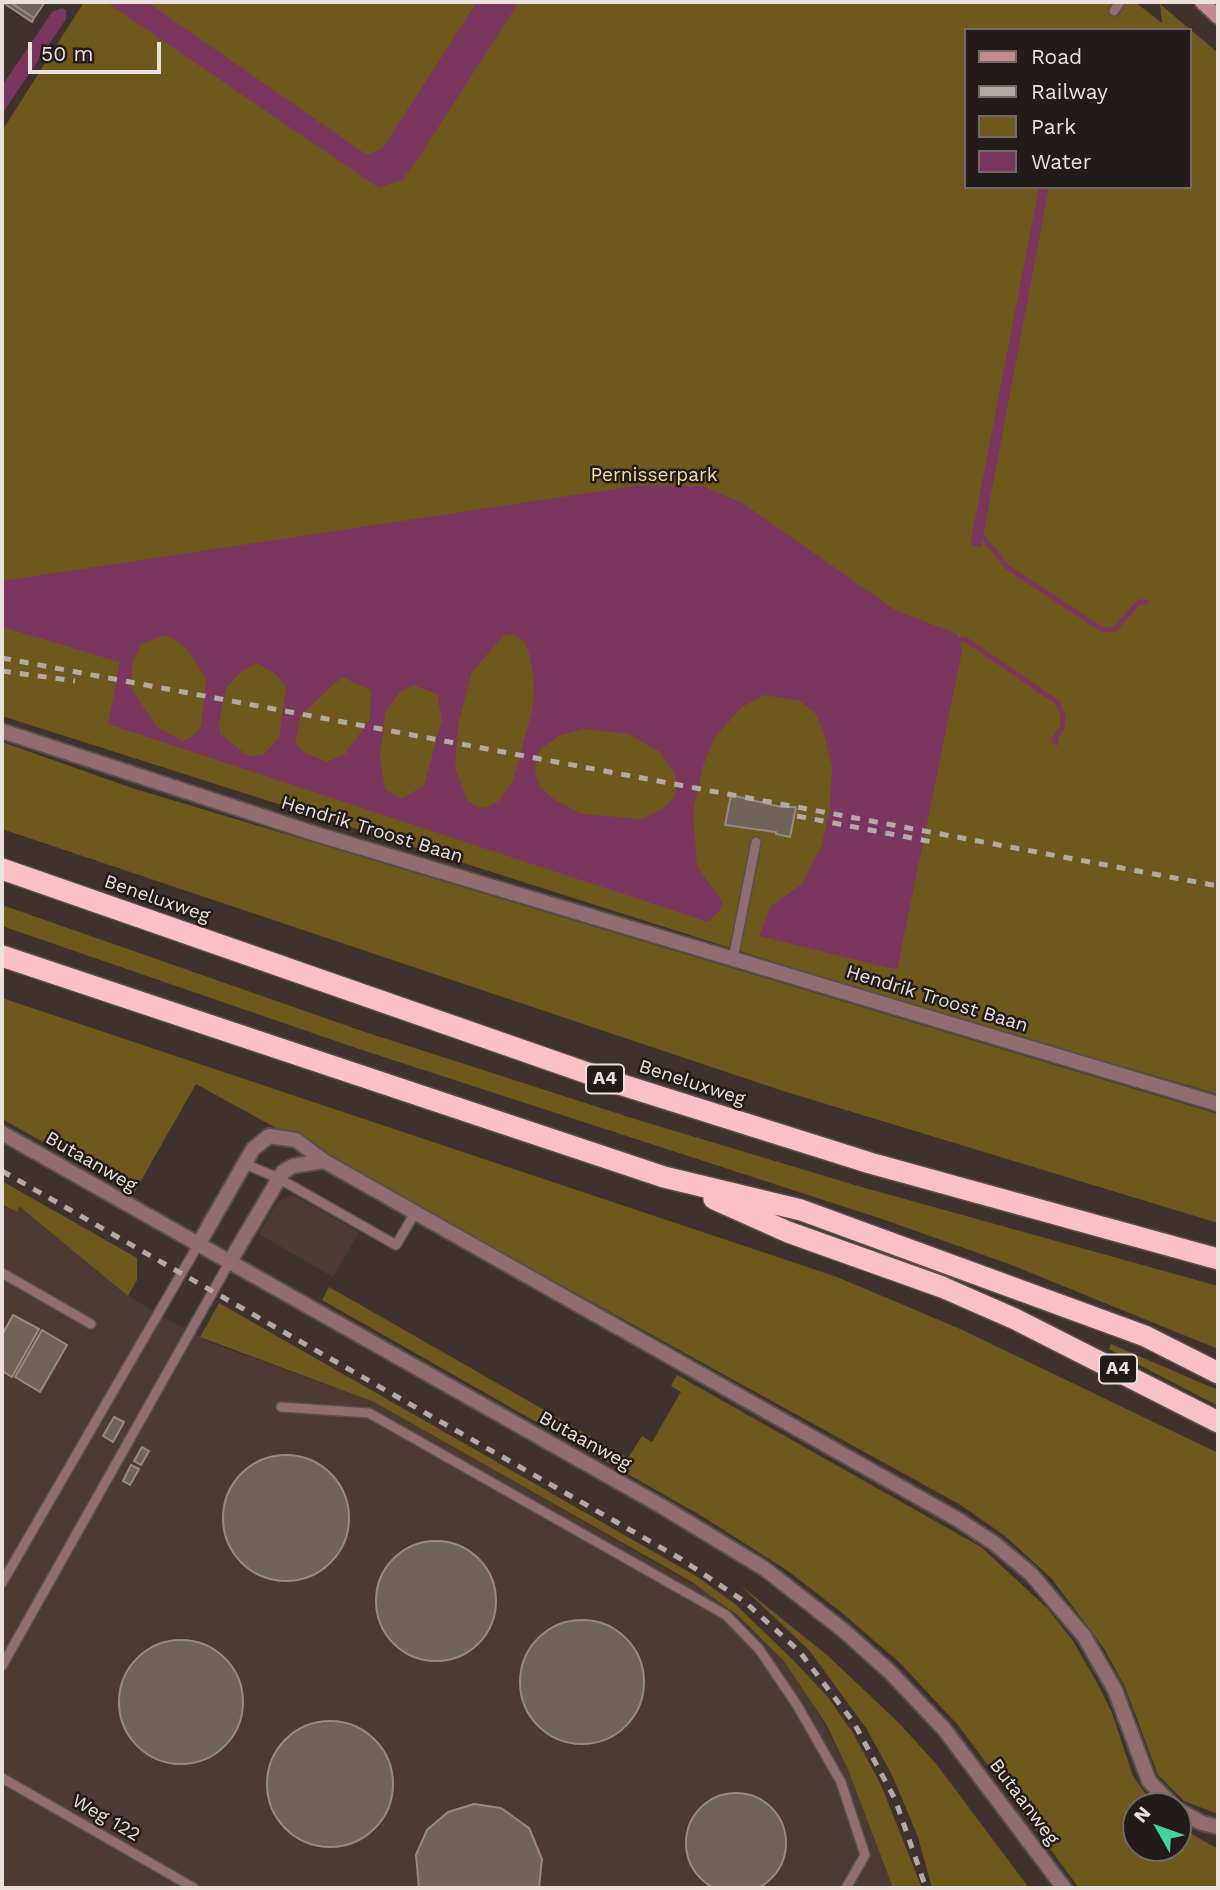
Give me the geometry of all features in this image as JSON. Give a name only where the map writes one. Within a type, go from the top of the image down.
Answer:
[{"type":"highway","name":"Beneluxweg","points":[[2,869],[614,1082],[870,1163],[1218,1259]]},
{"type":"highway","name":"A4","points":[[2,956],[664,1177],[802,1210],[1145,1336],[1218,1373]]},
{"type":"highway","name":"A4","points":[[664,1177],[788,1232],[942,1287],[1125,1372],[1218,1422]]},
{"type":"street","points":[[1202,2],[1218,17]]},
{"type":"street","name":"Hendrik Troost Baan","points":[[2,730],[316,834],[1218,1104]]},
{"type":"street","name":"Butaanweg","points":[[2,1133],[663,1507],[765,1569],[843,1630],[890,1672],[944,1728],[1063,1888]]},
{"type":"street","points":[[198,1245],[253,1149],[269,1136],[296,1140],[324,1161],[994,1543],[1031,1574],[1084,1636],[1119,1699],[1149,1781],[1160,1792]]},
{"type":"street","points":[[229,1263],[278,1178],[293,1166],[324,1161]]},
{"type":"street","points":[[1192,1818],[1218,1827]]},
{"type":"lane","points":[[1114,11],[1120,2]]},
{"type":"lane","points":[[733,958],[756,842]]},
{"type":"lane","points":[[245,1164],[278,1178],[397,1245],[415,1213]]},
{"type":"lane","points":[[2,1583],[198,1245]]},
{"type":"lane","points":[[2,1666],[229,1263]]},
{"type":"lane","points":[[2,1273],[91,1324]]},
{"type":"lane","points":[[281,1408],[369,1413],[726,1615],[758,1649],[797,1705],[841,1782],[865,1855],[846,1888]]},
{"type":"lane","name":"Weg 122","points":[[2,1778],[194,1888]]},
{"type":"shaded area","points":[[2,1181],[19,1205],[126,1294],[159,1315],[211,1343],[374,1402],[715,1597],[784,1661],[807,1691],[849,1772],[893,1888],[2,1888]]},
{"type":"shaded area","points":[[293,1195],[359,1232],[333,1277],[259,1234],[277,1202]]},
{"type":"green space","name":"Pernisserpark","points":[[84,2],[477,2],[406,115],[483,2],[1135,2],[1162,23],[1160,4],[1188,28],[964,28],[964,189],[1192,189],[1192,31],[1218,53],[1218,1094],[897,1001],[2,716],[2,131]]},
{"type":"green space","points":[[2,742],[132,788],[1218,1114],[1218,1223],[780,1090],[2,829]]},
{"type":"green space","points":[[2,905],[362,1031],[638,1120],[858,1186],[1218,1286],[1218,1349],[1009,1264],[882,1219],[356,1048],[2,926]]},
{"type":"green space","points":[[2,998],[837,1277],[958,1328],[1218,1453],[1218,1814],[1192,1804],[1192,1792],[1175,1792],[1158,1775],[1125,1687],[1103,1647],[1052,1579],[1005,1536],[959,1504],[196,1084],[134,1193],[2,1119]]},
{"type":"green space","points":[[2,1181],[137,1258],[137,1280],[128,1296],[19,1206],[17,1212],[2,1204]]},
{"type":"green space","points":[[329,1287],[628,1458],[642,1436],[652,1442],[681,1392],[671,1386],[677,1375],[981,1547],[1048,1609],[1073,1641],[1112,1713],[1133,1776],[1144,1792],[1122,1792],[1122,1862],[1192,1862],[1192,1834],[1218,1849],[1218,1888],[1079,1888],[958,1725],[899,1662],[841,1612],[788,1571],[705,1518],[322,1300]]},
{"type":"green space","points":[[219,1303],[696,1576],[734,1603],[827,1696],[853,1733],[881,1785],[922,1888],[893,1888],[849,1772],[826,1724],[784,1661],[737,1615],[692,1582],[374,1402],[200,1337]]},
{"type":"green space","points":[[1111,1344],[1218,1390],[1218,1406],[1109,1349]]},
{"type":"green space","points":[[740,1585],[827,1655],[899,1723],[937,1765],[1029,1888],[932,1888],[918,1837],[892,1775],[866,1728],[809,1650]]},
{"type":"water","points":[[106,2],[147,2],[367,155],[382,149],[477,2],[519,2],[412,168],[403,179],[379,188]]},
{"type":"water","points":[[62,8],[66,10],[66,19],[2,114],[2,86],[52,12]]},
{"type":"water","points":[[1039,189],[1049,189],[981,547],[972,546]]},
{"type":"water","points":[[641,485],[703,486],[744,504],[895,610],[957,634],[962,652],[897,970],[759,936],[771,906],[802,884],[821,847],[830,810],[832,766],[823,731],[816,714],[800,701],[764,695],[742,707],[715,737],[703,766],[693,812],[697,866],[722,901],[721,909],[708,922],[108,724],[120,662],[2,627],[2,581]],"holes":[[[512,634],[524,641],[534,679],[533,707],[513,781],[501,799],[489,807],[478,808],[467,800],[455,768],[458,725],[472,672],[503,636]],[[166,635],[187,649],[206,679],[201,726],[193,736],[183,741],[157,727],[131,688],[132,664],[141,644]],[[257,663],[277,675],[286,688],[279,738],[263,755],[248,756],[220,734],[219,723],[226,688],[241,672]],[[342,677],[371,690],[370,719],[345,754],[327,762],[305,753],[295,742],[301,715]],[[413,685],[437,694],[442,720],[424,785],[402,799],[385,789],[380,758],[385,713],[400,692]],[[584,729],[628,734],[660,752],[675,774],[675,797],[662,809],[641,819],[582,814],[555,800],[540,787],[535,772],[536,758],[542,748],[559,736]]]},
{"type":"building","points":[[2,2],[10,2],[34,18],[32,22]]},
{"type":"building","points":[[10,2],[45,2],[34,18]]},
{"type":"building","points":[[731,795],[781,807],[796,807],[790,837],[776,832],[725,825]]},
{"type":"building","points":[[13,1315],[39,1329],[12,1377],[2,1371],[2,1335]]},
{"type":"building","points":[[42,1330],[67,1345],[40,1392],[15,1377]]},
{"type":"building","points":[[114,1417],[124,1422],[113,1442],[103,1436]]},
{"type":"building","points":[[142,1447],[149,1451],[141,1465],[134,1461]]},
{"type":"building","points":[[286,1455],[310,1459],[331,1473],[345,1494],[349,1518],[345,1542],[331,1563],[310,1577],[286,1581],[262,1577],[241,1563],[227,1542],[223,1518],[227,1494],[241,1473],[262,1459]]},
{"type":"building","points":[[131,1465],[139,1469],[130,1485],[123,1481]]},
{"type":"building","points":[[436,1541],[459,1545],[479,1558],[492,1578],[496,1601],[492,1624],[479,1644],[459,1657],[436,1661],[413,1657],[393,1644],[380,1624],[376,1601],[380,1578],[393,1558],[413,1545]]},
{"type":"building","points":[[582,1620],[606,1625],[626,1638],[639,1658],[644,1682],[639,1706],[626,1726],[606,1739],[582,1744],[558,1739],[538,1726],[525,1706],[520,1682],[525,1658],[538,1638],[558,1625]]},
{"type":"building","points":[[181,1640],[205,1645],[225,1658],[238,1678],[243,1702],[238,1726],[225,1746],[205,1759],[181,1764],[157,1759],[137,1746],[124,1726],[119,1702],[124,1678],[137,1658],[157,1645]]},
{"type":"building","points":[[330,1721],[354,1726],[374,1740],[388,1760],[393,1784],[388,1808],[374,1828],[354,1842],[330,1847],[306,1842],[286,1828],[272,1808],[267,1784],[272,1760],[286,1740],[306,1726]]},
{"type":"building","points":[[726,1794],[746,1794],[764,1801],[778,1815],[785,1833],[785,1853],[778,1871],[764,1885],[749,1891],[723,1891],[708,1885],[694,1871],[687,1853],[687,1833],[694,1815],[708,1801]]},
{"type":"building","points":[[474,1804],[501,1808],[529,1828],[542,1859],[539,1888],[419,1888],[416,1855],[427,1830],[448,1812]]},
{"type":"waterway","points":[[983,537],[1007,567],[1103,630],[1115,629],[1139,602],[1146,602]]},
{"type":"waterway","points":[[959,640],[965,639],[1057,702],[1063,716],[1062,728],[1054,739],[1056,743]]},
{"type":"railway","points":[[2,658],[1218,886]]},
{"type":"railway","points":[[2,671],[75,681]]},
{"type":"railway","points":[[797,816],[938,843]]},
{"type":"railway","points":[[2,1171],[681,1559],[745,1602],[799,1651],[854,1723],[895,1799],[926,1888]]}]
